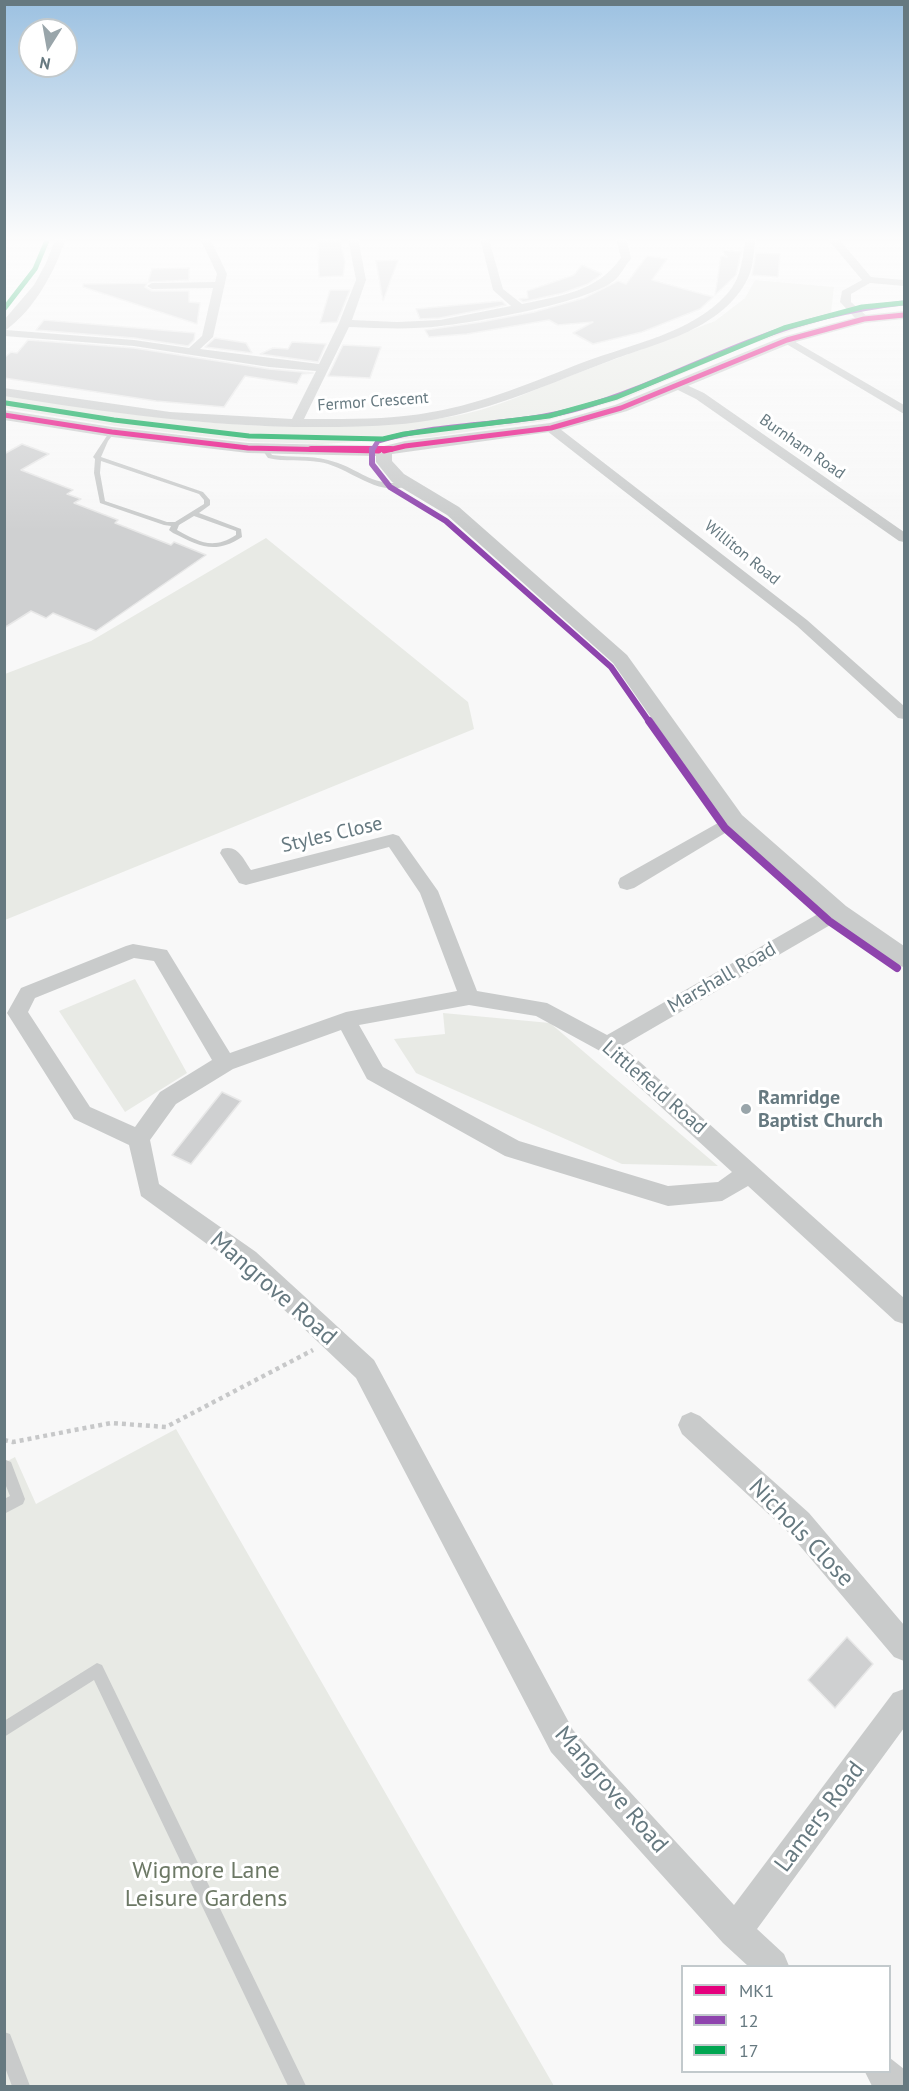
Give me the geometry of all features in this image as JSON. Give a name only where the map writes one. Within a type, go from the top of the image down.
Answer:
[{"type":"street","points":[[38,336],[134,343],[269,363],[323,368]]},
{"type":"street","points":[[192,351],[207,336]]},
{"type":"street","points":[[296,424],[339,336]]},
{"type":"street","name":"Fermor Crescent","points":[[4,392],[121,411],[214,420],[296,424],[370,422],[431,416],[478,405],[666,336]]},
{"type":"street","points":[[4,415],[112,432],[264,448],[384,451],[405,446],[551,428],[621,408],[787,340],[804,336]]},
{"type":"street","points":[[787,340],[904,410]]},
{"type":"street","name":"Burnham Road","points":[[678,386],[700,396],[904,538]]},
{"type":"street","name":"Williton Road","points":[[551,428],[802,624],[904,714]]},
{"type":"street","points":[[384,451],[384,462],[398,478],[453,511],[620,659],[734,820],[837,912],[904,958]]},
{"type":"street","points":[[627,883],[734,820]]},
{"type":"street","name":"Styles Close","points":[[229,853],[246,878],[393,840],[429,891],[469,997]]},
{"type":"street","name":"Marshall Road","points":[[607,1045],[837,912]]},
{"type":"street","points":[[225,1063],[160,955],[133,951],[28,993],[17,1013],[82,1113],[139,1139],[168,1098],[225,1063],[346,1020],[375,1074],[513,1149],[668,1196],[722,1191],[750,1172]]},
{"type":"street","name":"Littlefield Road","points":[[346,1020],[469,997],[540,1010],[607,1045],[904,1313]]},
{"type":"street","name":"Mangrove Road","points":[[139,1139],[149,1189],[248,1260],[365,1369],[562,1741],[735,1931],[771,1965]]},
{"type":"street","name":"Nichols Close","points":[[691,1425],[799,1523],[904,1647]]},
{"type":"street","name":"Lamers Road","points":[[735,1931],[904,1704]]},
{"type":"street","points":[[883,2073],[897,2086]]},
{"type":"lane","points":[[112,432],[103,443],[96,458],[102,502],[152,520],[176,524]]},
{"type":"lane","points":[[264,448],[270,457],[323,460],[335,463],[383,488],[408,484]]},
{"type":"lane","points":[[96,458],[201,493],[207,500],[207,505],[193,513],[176,524],[173,530],[175,532],[211,546],[225,546],[240,536],[239,530],[193,513]]},
{"type":"lane","points":[[4,1507],[18,1499],[6,1467]]},
{"type":"lane","points":[[4,1730],[97,1671],[297,2086]]},
{"type":"lane","points":[[4,2040],[21,2086]]},
{"type":"path","points":[[4,1440],[13,1442],[111,1423],[165,1427],[332,1340]]},
{"type":"green space","points":[[677,336],[778,336],[746,346],[624,399],[545,421],[430,437],[323,444],[252,442],[122,427],[5,408],[4,395],[172,419],[286,427],[342,427],[455,416],[505,402]]},
{"type":"green space","points":[[266,538],[468,702],[474,729],[5,920],[5,674],[91,641]]},
{"type":"green space","points":[[135,979],[187,1073],[125,1112],[59,1011]]},
{"type":"green space","points":[[443,1013],[550,1023],[718,1166],[622,1164],[416,1073],[394,1039],[445,1034]]},
{"type":"green space","name":"Wigmore Lane Leisure Gardens","points":[[176,1429],[554,2086],[5,2086],[4,1463],[15,1457],[36,1504]]},
{"type":"building","points":[[104,336],[195,336],[194,340],[188,346]]},
{"type":"building","points":[[578,336],[627,336],[593,344]]},
{"type":"building","points":[[215,338],[246,343],[252,353],[205,347]]},
{"type":"building","points":[[28,340],[134,348],[269,369],[313,373],[302,374],[297,384],[245,376],[224,407],[156,401],[4,378],[4,358],[11,352],[17,353]]},
{"type":"building","points":[[292,342],[326,344],[318,362],[260,354],[273,348],[288,349]]},
{"type":"building","points":[[343,345],[381,347],[370,378],[328,376]]},
{"type":"building","points":[[22,444],[49,454],[21,470],[73,490],[67,494],[81,499],[74,503],[118,520],[115,523],[171,545],[174,542],[206,555],[96,631],[53,613],[46,618],[31,611],[4,628],[4,454]]},
{"type":"building","points":[[222,1092],[241,1101],[191,1164],[172,1155]]},
{"type":"building","points":[[847,1637],[873,1664],[835,1708],[808,1680]]},
{"type":"transit line","name":"12","points":[[766,336],[638,388],[579,408],[528,419],[418,431],[378,441],[372,449],[372,464],[390,487],[446,521],[611,667],[725,828],[829,921],[897,968]]},
{"type":"transit line","name":"17","points":[[6,403],[114,420],[249,436],[383,439],[404,434],[549,416],[617,397],[766,336]]},
{"type":"transit line","name":"MK1","points":[[4,415],[112,432],[248,448],[384,451],[405,446],[551,428],[621,408],[787,340],[803,336]]},
{"type":"place","name":"Ramridge Baptist Church","points":[[746,1109]]}]
